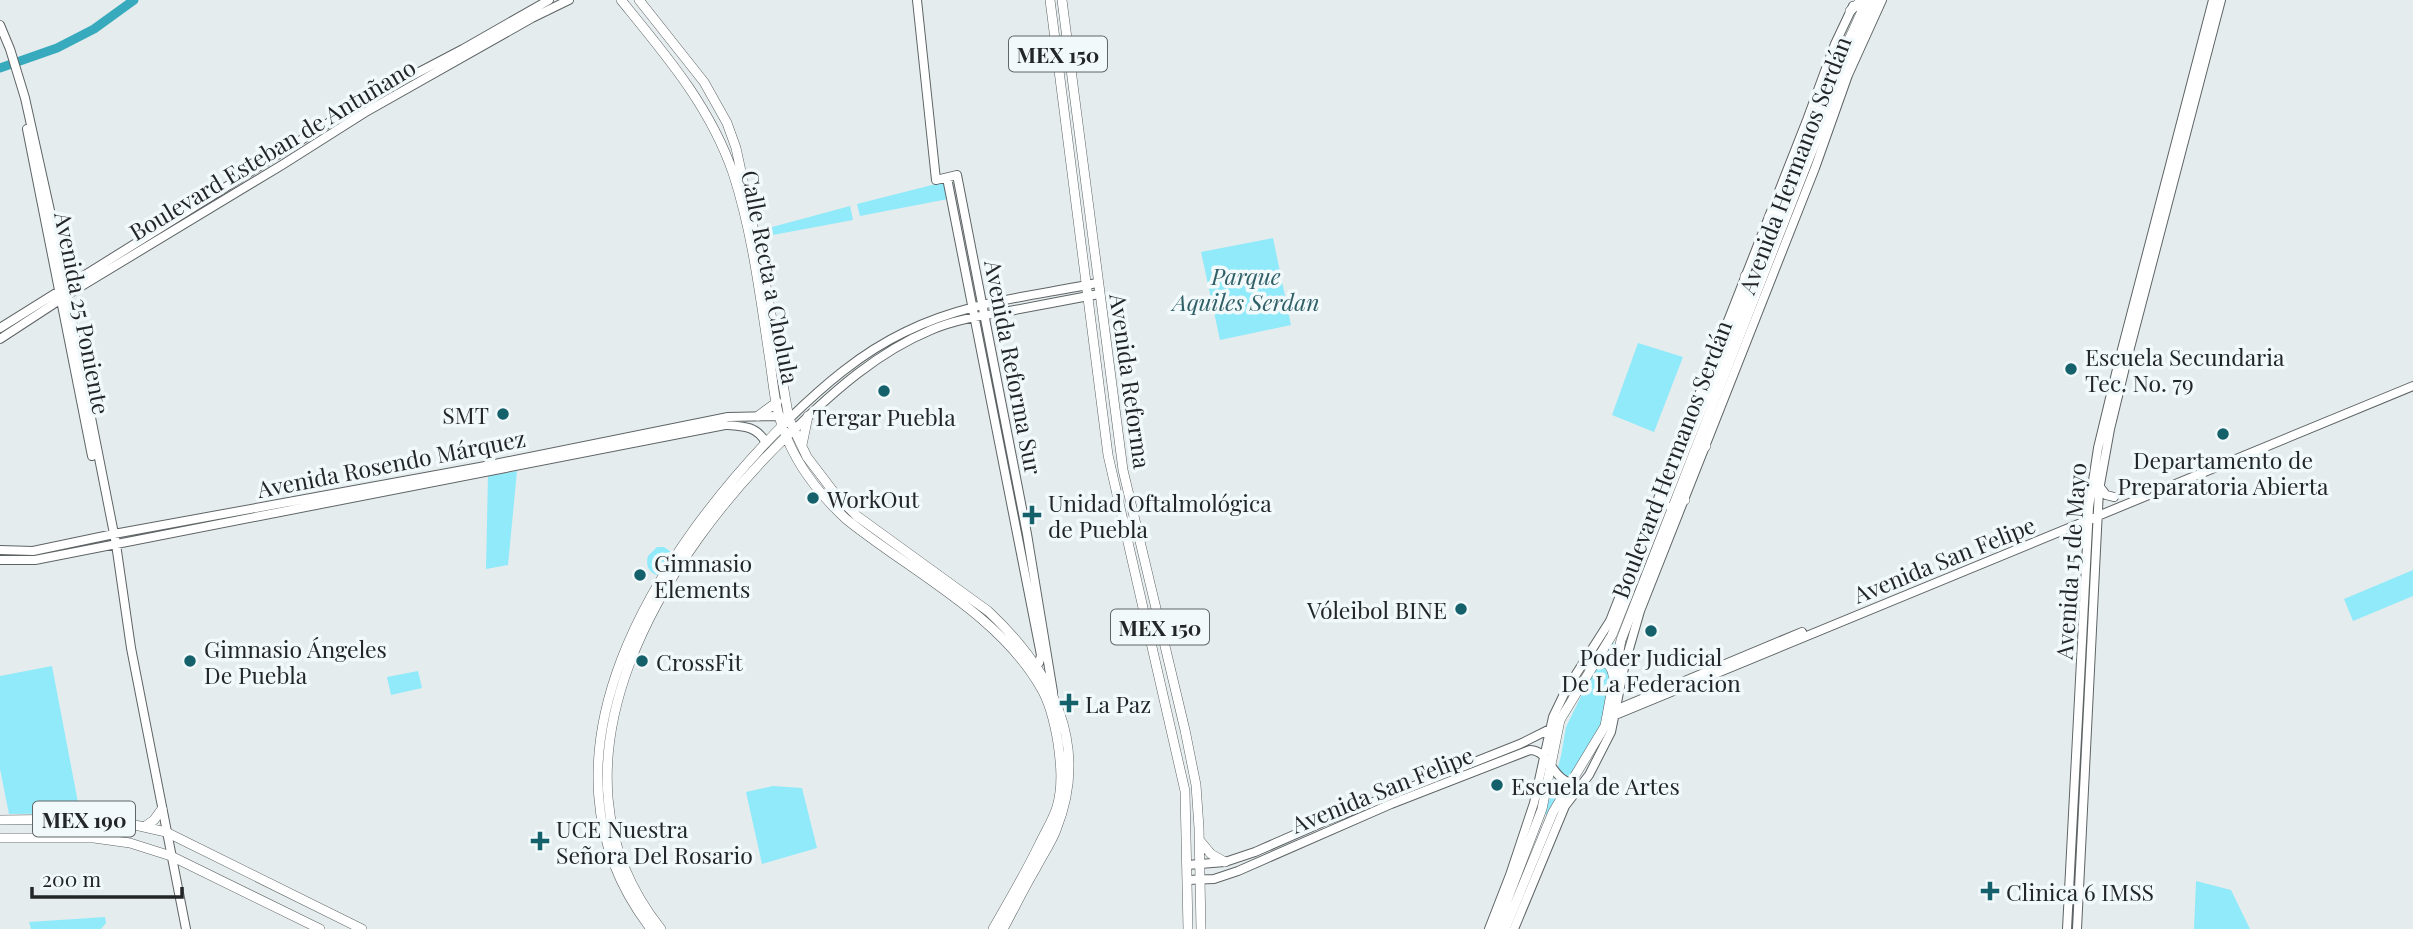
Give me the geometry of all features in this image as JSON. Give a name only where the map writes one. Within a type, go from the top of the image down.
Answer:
[{"type":"main road","name":"Boulevard Esteban de Antuñano","points":[[0,339],[64,293],[362,102],[463,50],[549,0]]},
{"type":"main road","name":"Boulevard Esteban de Antuñano","points":[[0,328],[282,165],[364,113],[569,0]]},
{"type":"main road","name":"Calle Recta a Cholula","points":[[621,0],[677,70],[705,111],[733,173],[749,240],[777,402],[783,420]]},
{"type":"main road","name":"Calle Recta a Cholula","points":[[639,0],[704,82],[727,123],[736,148],[767,291],[783,420]]},
{"type":"main road","points":[[916,0],[936,180],[947,178]]},
{"type":"main road","name":"Avenida Reforma","points":[[1050,0],[1108,455],[1185,791],[1188,929]]},
{"type":"main road","name":"Avenida Reforma","points":[[1062,0],[1123,470],[1196,785],[1201,929]]},
{"type":"main road","name":"Avenida Hermanos Serdán","points":[[1830,72],[1856,0]]},
{"type":"main road","points":[[1850,11],[1862,0]]},
{"type":"main road","name":"Boulevard Hermanos Serdán","points":[[1496,929],[1521,854],[1542,809],[1560,720],[1612,635],[1744,302],[1788,208],[1830,72],[1867,0]]},
{"type":"main road","name":"Boulevard Hermanos Serdán","points":[[1505,929],[1549,820],[1576,784],[1612,714],[1613,677],[1621,640],[1788,208],[1875,0]]},
{"type":"main road","name":"Avenida Hermanos Serdán","points":[[1612,714],[1640,611],[1751,327],[1788,208],[1882,0]]},
{"type":"main road","name":"Avenida 15 de Mayo","points":[[2067,929],[2098,448],[2213,0]]},
{"type":"main road","name":"Avenida 15 de Mayo","points":[[2077,929],[2093,515],[2126,363],[2221,0]]},
{"type":"main road","points":[[0,24],[8,50]]},
{"type":"main road","points":[[0,35],[8,50]]},
{"type":"main road","name":"Avenida 25 Poniente","points":[[8,50],[33,133],[186,929]]},
{"type":"main road","name":"Avenida Hermanos Serdán","points":[[1489,929],[1521,854],[1549,730],[1558,705],[1610,621],[1745,276],[1818,104]]},
{"type":"main road","name":"Avenida Reforma Sur","points":[[1036,664],[1040,663],[1041,655],[947,178],[957,175],[1027,534],[1053,692]]},
{"type":"main road","points":[[1767,222],[1788,208]]},
{"type":"main road","points":[[1744,302],[1745,276]]},
{"type":"main road","points":[[1086,291],[1097,283]]},
{"type":"main road","points":[[651,929],[620,877],[606,840],[598,785],[598,742],[605,708],[625,649],[639,618],[700,519],[783,420],[881,345],[927,322],[1086,291],[1099,294]]},
{"type":"main road","points":[[1749,312],[1751,327]]},
{"type":"main road","points":[[661,929],[625,871],[612,822],[607,783],[607,760],[621,684],[648,621],[683,558],[717,513],[790,433],[842,384],[883,355],[932,329],[973,313]]},
{"type":"main road","name":"Avenida San Felipe","points":[[1612,714],[2413,380]]},
{"type":"main road","points":[[1710,409],[1716,405],[1724,386],[1730,382]]},
{"type":"main road","name":"Avenida San Felipe","points":[[2093,515],[2413,386]]},
{"type":"main road","points":[[758,416],[777,402]]},
{"type":"main road","name":"Avenida Rosendo Márquez","points":[[0,560],[30,561],[728,417],[758,416],[783,420]]},
{"type":"main road","points":[[798,450],[808,416]]},
{"type":"main road","points":[[783,420],[807,475],[833,507],[865,535],[980,618],[1016,653],[1043,690],[1060,758],[1061,782],[1057,806],[1025,874],[993,929]]},
{"type":"main road","name":"Avenida Rosendo Márquez","points":[[0,550],[33,551],[113,542],[725,425],[750,427],[762,435],[766,443]]},
{"type":"main road","points":[[1686,470],[1706,446]]},
{"type":"main road","points":[[776,448],[798,450],[844,505],[877,532],[988,611],[1008,629],[1036,664],[1053,692],[1067,744],[1068,788],[1056,832],[1003,929]]},
{"type":"main road","points":[[2100,486],[2106,495],[2114,497]]},
{"type":"main road","points":[[1671,506],[1685,500]]},
{"type":"main road","points":[[1574,678],[1600,662],[1606,663],[1612,669],[1613,677]]},
{"type":"main road","name":"Avenida San Felipe","points":[[1187,880],[1214,879],[1238,871],[1494,759],[1549,730],[1560,720]]},
{"type":"main road","name":"Avenida San Felipe","points":[[1187,865],[1225,862],[1255,852],[1328,820],[1494,759],[1530,750],[1544,755]]},
{"type":"main road","points":[[1514,929],[1576,784],[1557,776],[1544,755]]},
{"type":"main road","points":[[144,827],[157,817],[162,809]]},
{"type":"main road","name":"MEX 190","points":[[0,820],[85,819],[166,832],[362,929]]},
{"type":"main road","name":"MEX 190","points":[[0,838],[94,838],[130,843],[171,856],[320,929]]},
{"type":"main road","points":[[1200,841],[1211,854],[1225,862]]},
{"type":"green space","points":[[944,182],[948,199],[860,216],[857,204]]},
{"type":"green space","points":[[850,206],[853,220],[762,237],[761,230]]},
{"type":"green space","name":"Parque Aquiles Serdan","points":[[1273,238],[1291,325],[1220,340],[1201,252]]},
{"type":"green space","points":[[1638,343],[1683,357],[1654,432],[1612,415]]},
{"type":"green space","points":[[517,471],[508,565],[486,569],[488,476]]},
{"type":"green space","points":[[657,547],[664,547],[674,554],[661,576],[651,572],[647,563],[648,556]]},
{"type":"green space","points":[[2413,570],[2413,596],[2353,621],[2344,599]]},
{"type":"green space","points":[[1612,643],[1617,645],[1602,724],[1547,816],[1545,813],[1566,727],[1589,680]]},
{"type":"green space","points":[[52,666],[80,813],[9,814],[0,769],[0,676]]},
{"type":"green space","points":[[418,671],[422,688],[391,695],[387,677]]},
{"type":"green space","points":[[773,786],[802,788],[817,848],[762,864],[746,792]]},
{"type":"green space","points":[[2196,881],[2231,890],[2250,929],[2194,929]]},
{"type":"green space","points":[[105,917],[106,923],[101,929],[31,929],[29,922]]},
{"type":"waterway","points":[[0,68],[57,48],[94,29],[134,0]]},
{"type":"place","name":"Escuela Secundaria Tec. No. 79","points":[[2071,369]]},
{"type":"place","name":"Tergar Puebla","points":[[884,391]]},
{"type":"place","name":"SMT","points":[[503,414]]},
{"type":"place","name":"Departamento de Preparatoria Abierta","points":[[2223,434]]},
{"type":"place","name":"WorkOut","points":[[813,498]]},
{"type":"place","name":"Unidad Oftalmológica de Puebla","points":[[1032,515]]},
{"type":"place","name":"Gimnasio Elements","points":[[640,575]]},
{"type":"place","name":"Vóleibol BINE","points":[[1461,609]]},
{"type":"place","name":"Poder Judicial De La Federacion","points":[[1651,631]]},
{"type":"place","name":"Gimnasio Ángeles De Puebla","points":[[190,661]]},
{"type":"place","name":"CrossFit","points":[[642,661]]},
{"type":"place","name":"La Paz","points":[[1069,703]]},
{"type":"place","name":"Escuela de Artes","points":[[1497,785]]},
{"type":"place","name":"UCE Nuestra Señora Del Rosario","points":[[540,841]]},
{"type":"place","name":"Clinica 6 IMSS","points":[[1990,891]]}]
